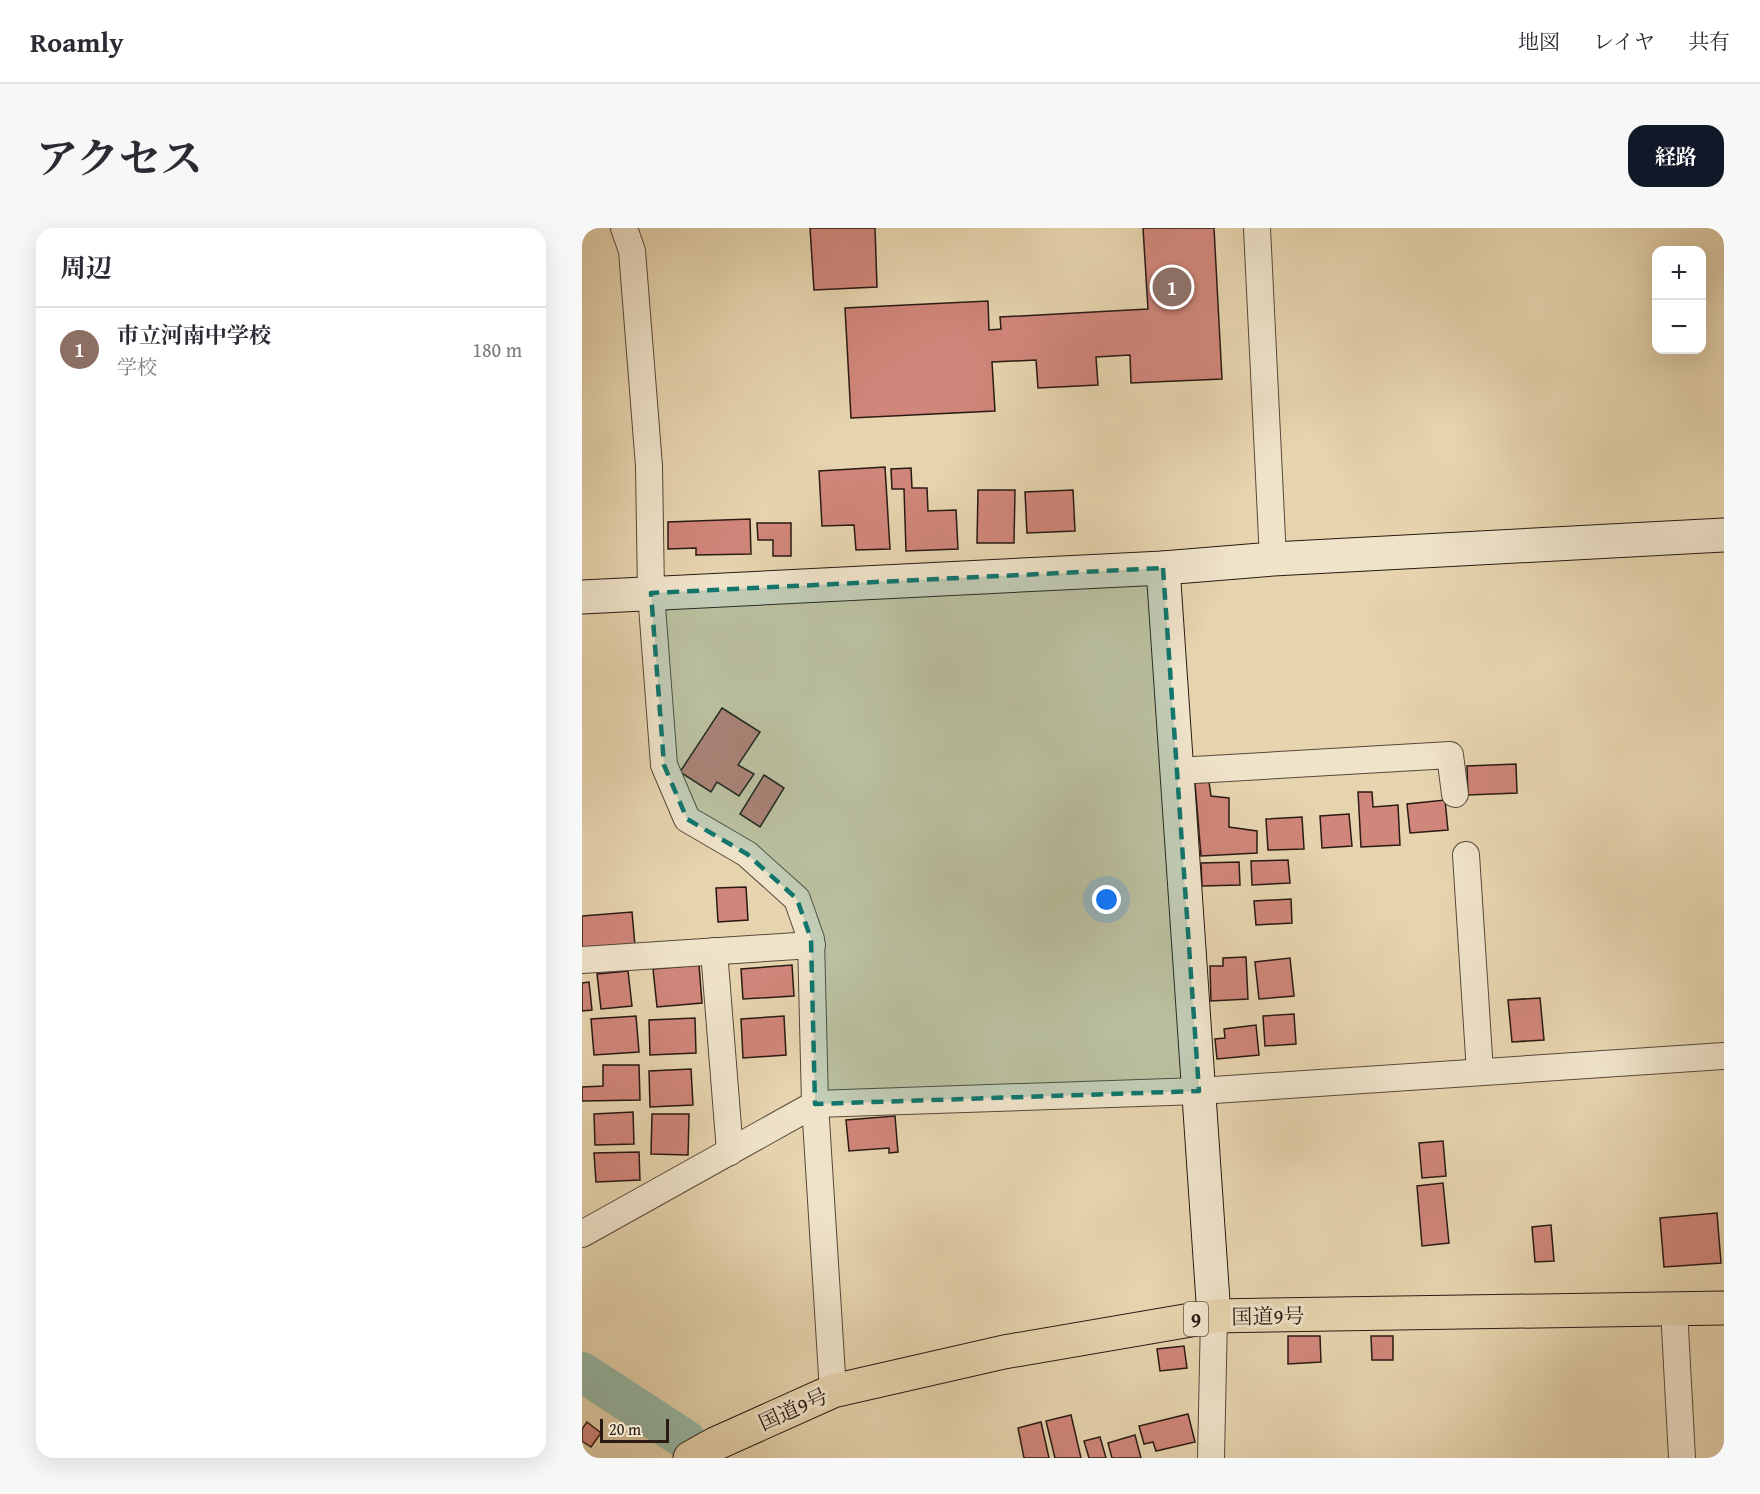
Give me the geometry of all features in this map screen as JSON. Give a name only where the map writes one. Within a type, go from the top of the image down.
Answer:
[{"type":"highway","name":"国道9号","points":[[690,1458],[715,1444],[832,1391],[1004,1353],[1214,1316],[1724,1308]]},
{"type":"street","points":[[624,228],[632,251],[649,466],[651,593],[664,765],[687,819],[747,854],[797,899],[812,939],[815,1104],[832,1391]]},
{"type":"street","points":[[1257,228],[1273,559]]},
{"type":"street","points":[[582,597],[1163,568],[1273,559],[1724,535]]},
{"type":"street","points":[[1163,568],[1214,1316],[1211,1458]]},
{"type":"street","points":[[1177,771],[1450,755],[1455,794]]},
{"type":"street","points":[[1466,855],[1480,1072]]},
{"type":"street","points":[[582,960],[812,945]]},
{"type":"street","points":[[714,951],[730,1152]]},
{"type":"street","points":[[582,1234],[815,1104],[1199,1091],[1724,1056]]},
{"type":"street","points":[[1674,1309],[1682,1458]]},
{"type":"highlighted area","points":[[1163,568],[1199,1091],[815,1104],[811,939],[797,899],[747,854],[687,819],[664,765],[651,593]]},
{"type":"building","points":[[810,228],[875,228],[877,287],[814,290]]},
{"type":"building","points":[[1143,228],[1214,228],[1222,379],[1131,383],[1130,355],[1096,357],[1098,385],[1038,388],[1036,360],[992,362],[995,411],[851,418],[845,308],[988,301],[989,330],[1001,329],[1000,317],[1148,309]]},
{"type":"building","points":[[885,467],[890,549],[856,550],[854,525],[822,526],[819,471]]},
{"type":"building","points":[[911,468],[912,488],[927,488],[928,511],[956,510],[958,549],[906,551],[904,489],[892,489],[891,469]]},
{"type":"building","points":[[978,490],[1015,490],[1014,543],[977,543]]},
{"type":"building","points":[[1073,490],[1075,531],[1027,533],[1025,492]]},
{"type":"building","points":[[750,519],[751,554],[696,555],[696,548],[668,549],[668,522]]},
{"type":"building","points":[[757,523],[791,523],[791,556],[773,556],[773,540],[758,540]]},
{"type":"building","points":[[722,708],[760,732],[738,765],[754,774],[739,796],[717,782],[711,792],[680,772]]},
{"type":"building","points":[[1516,764],[1517,793],[1468,795],[1467,766]]},
{"type":"building","points":[[764,775],[784,788],[760,827],[740,814]]},
{"type":"building","points":[[1209,782],[1211,796],[1229,798],[1229,827],[1257,831],[1257,853],[1201,856],[1195,783]]},
{"type":"building","points":[[1358,792],[1372,792],[1373,807],[1398,805],[1400,845],[1361,847]]},
{"type":"building","points":[[1445,800],[1448,830],[1410,833],[1407,804]]},
{"type":"building","points":[[1349,814],[1352,846],[1322,848],[1320,816]]},
{"type":"building","points":[[1302,817],[1304,849],[1268,850],[1266,819]]},
{"type":"building","points":[[1288,860],[1290,883],[1252,885],[1251,861]]},
{"type":"building","points":[[1239,862],[1240,885],[1202,886],[1201,863]]},
{"type":"building","points":[[746,887],[748,920],[718,922],[716,888]]},
{"type":"building","points":[[1291,899],[1292,923],[1256,925],[1254,901]]},
{"type":"building","points":[[632,912],[635,946],[582,950],[582,916]]},
{"type":"building","points":[[1246,957],[1248,999],[1211,1001],[1210,966],[1223,966],[1223,958]]},
{"type":"building","points":[[1290,958],[1294,996],[1259,999],[1255,962]]},
{"type":"building","points":[[699,965],[702,1003],[657,1007],[653,969]]},
{"type":"building","points":[[792,965],[794,996],[743,999],[741,969]]},
{"type":"building","points":[[628,971],[632,1006],[601,1009],[597,974]]},
{"type":"building","points":[[589,982],[592,1010],[582,1011],[582,983]]},
{"type":"building","points":[[1540,998],[1544,1040],[1512,1042],[1508,1000]]},
{"type":"building","points":[[1294,1014],[1296,1044],[1265,1046],[1263,1016]]},
{"type":"building","points":[[636,1016],[639,1052],[594,1055],[591,1019]]},
{"type":"building","points":[[784,1016],[786,1055],[743,1058],[741,1019]]},
{"type":"building","points":[[695,1018],[696,1053],[650,1055],[649,1020]]},
{"type":"building","points":[[1256,1025],[1259,1055],[1217,1059],[1215,1039],[1225,1038],[1224,1029]]},
{"type":"building","points":[[603,1065],[639,1065],[640,1100],[582,1101],[582,1087],[603,1086]]},
{"type":"building","points":[[691,1069],[693,1105],[650,1107],[649,1071]]},
{"type":"building","points":[[633,1112],[634,1144],[595,1145],[594,1114]]},
{"type":"building","points":[[652,1114],[689,1114],[688,1155],[651,1154]]},
{"type":"building","points":[[895,1116],[898,1152],[889,1153],[889,1148],[849,1151],[846,1120]]},
{"type":"building","points":[[1443,1141],[1446,1176],[1422,1178],[1419,1143]]},
{"type":"building","points":[[639,1152],[640,1180],[596,1182],[594,1153]]},
{"type":"building","points":[[1443,1183],[1449,1243],[1422,1246],[1417,1186]]},
{"type":"building","points":[[1717,1213],[1721,1263],[1664,1267],[1660,1218]]},
{"type":"building","points":[[1551,1225],[1554,1261],[1535,1262],[1532,1227]]},
{"type":"building","points":[[1288,1336],[1320,1336],[1321,1362],[1288,1364]]},
{"type":"building","points":[[1371,1336],[1393,1336],[1393,1360],[1372,1360]]},
{"type":"building","points":[[1184,1346],[1187,1368],[1160,1371],[1157,1349]]},
{"type":"building","points":[[1188,1414],[1195,1442],[1156,1451],[1153,1442],[1144,1444],[1139,1426]]},
{"type":"building","points":[[1071,1415],[1081,1458],[1055,1458],[1046,1421]]},
{"type":"building","points":[[587,1422],[601,1433],[591,1447],[582,1441],[582,1429]]},
{"type":"building","points":[[1041,1422],[1049,1458],[1024,1458],[1018,1428]]},
{"type":"building","points":[[1135,1435],[1141,1458],[1112,1458],[1108,1443]]},
{"type":"building","points":[[1100,1437],[1106,1458],[1089,1458],[1084,1441]]},
{"type":"waterway","points":[[582,1372],[686,1440]]},
{"type":"place","name":"市立河南中学校","points":[[1172,287]]}]
